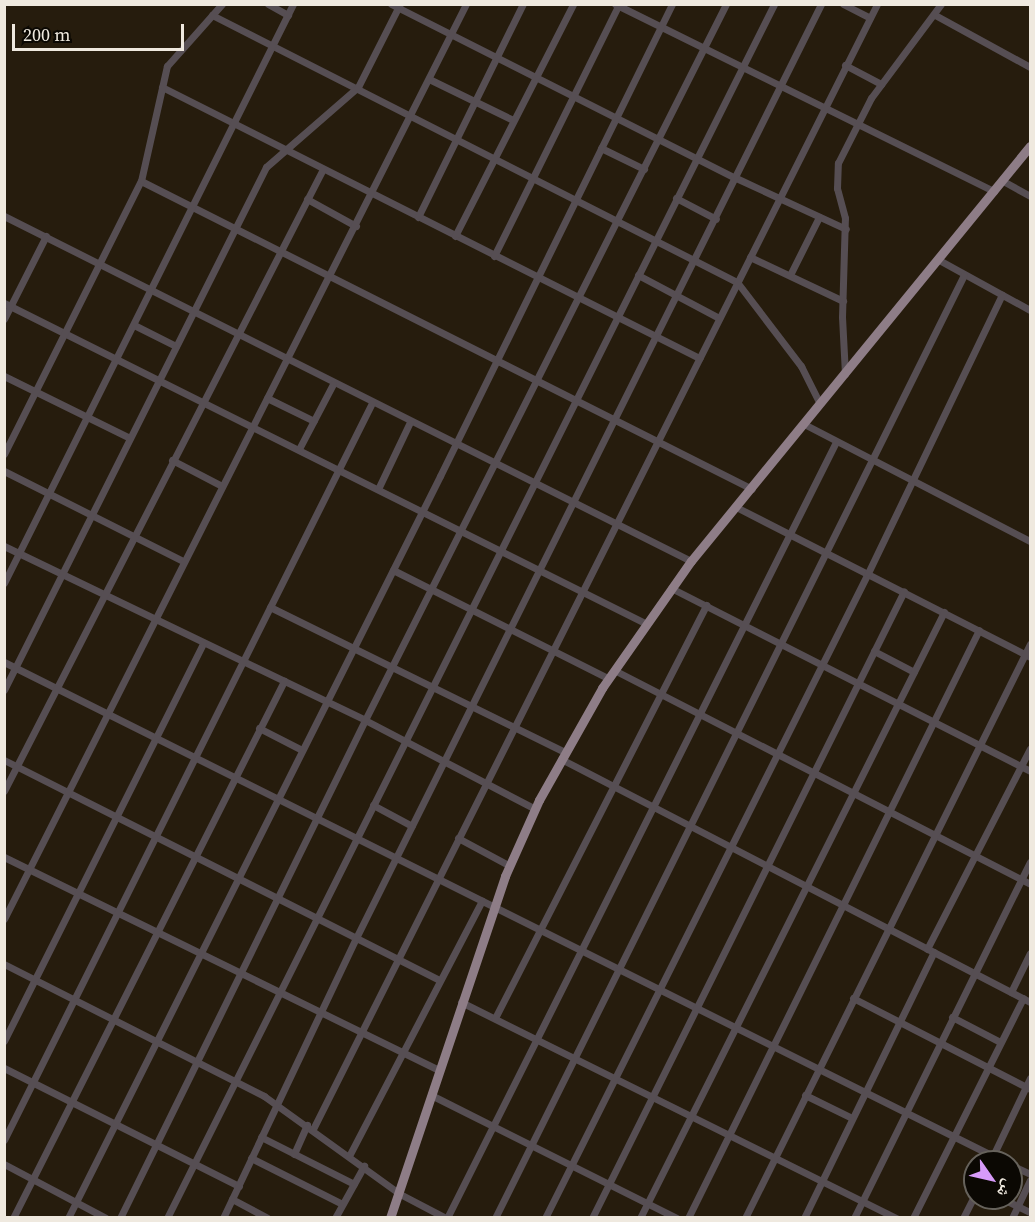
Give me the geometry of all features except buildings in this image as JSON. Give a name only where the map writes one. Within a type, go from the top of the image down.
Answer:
[{"type":"main road","points":[[390,1218],[400,1194],[438,1070],[493,906],[535,809],[563,755],[611,674],[691,561],[1030,146]]},
{"type":"street","points":[[4,454],[141,182],[162,87],[173,57],[222,4]]},
{"type":"street","points":[[268,4],[288,15]]},
{"type":"street","points":[[4,584],[293,4]]},
{"type":"street","points":[[391,4],[399,6],[736,178],[846,229]]},
{"type":"street","points":[[4,919],[466,4]]},
{"type":"street","points":[[418,217],[523,4]]},
{"type":"street","points":[[455,236],[573,4]]},
{"type":"street","points":[[68,1218],[154,1039],[327,702],[672,4]]},
{"type":"street","points":[[120,1218],[365,720],[538,382],[726,4]]},
{"type":"street","points":[[167,1218],[774,4]]},
{"type":"street","points":[[223,1218],[318,1014],[575,505],[821,4]]},
{"type":"street","points":[[843,4],[870,18]]},
{"type":"street","points":[[294,1154],[359,1034],[438,878],[876,4]]},
{"type":"street","points":[[845,374],[843,301],[846,229],[835,173],[858,124],[881,84],[941,4]]},
{"type":"street","points":[[494,256],[617,5],[994,191]]},
{"type":"street","points":[[4,690],[266,167],[358,87],[399,6]]},
{"type":"street","points":[[212,15],[697,258],[737,282],[801,366],[820,404]]},
{"type":"street","points":[[935,15],[1030,67]]},
{"type":"street","points":[[845,65],[881,84]]},
{"type":"street","points":[[429,79],[513,120]]},
{"type":"street","points":[[162,87],[699,358]]},
{"type":"street","points":[[601,148],[644,169]]},
{"type":"street","points":[[4,791],[323,169]]},
{"type":"street","points":[[1003,181],[1030,196]]},
{"type":"street","points":[[141,182],[752,489]]},
{"type":"street","points":[[676,198],[716,219]]},
{"type":"street","points":[[307,199],[356,225]]},
{"type":"street","points":[[5,216],[333,384],[691,561]]},
{"type":"street","points":[[790,275],[819,217]]},
{"type":"street","points":[[4,319],[8,305],[46,236]]},
{"type":"street","points":[[750,257],[843,301]]},
{"type":"street","points":[[939,260],[1030,310]]},
{"type":"street","points":[[638,275],[719,318]]},
{"type":"street","points":[[495,1218],[739,734],[964,275]]},
{"type":"street","points":[[545,1218],[728,845],[777,754],[868,573],[1002,295]]},
{"type":"street","points":[[8,305],[252,428],[379,487],[645,623]]},
{"type":"street","points":[[134,325],[176,346]]},
{"type":"street","points":[[4,376],[130,438]]},
{"type":"street","points":[[299,450],[333,384]]},
{"type":"street","points":[[267,398],[314,421]]},
{"type":"street","points":[[4,1140],[372,403]]},
{"type":"street","points":[[379,487],[410,422]]},
{"type":"street","points":[[804,424],[1030,541]]},
{"type":"street","points":[[4,964],[198,1061],[276,1103],[400,1194],[446,1218],[836,442]]},
{"type":"street","points":[[172,460],[222,486]]},
{"type":"street","points":[[4,471],[183,561]]},
{"type":"street","points":[[736,507],[790,532],[1028,655]]},
{"type":"street","points":[[4,546],[154,621],[365,720],[535,809]]},
{"type":"street","points":[[393,570],[552,651],[659,694],[1030,884]]},
{"type":"street","points":[[671,588],[1030,771]]},
{"type":"street","points":[[592,1218],[904,591]]},
{"type":"street","points":[[495,1018],[611,785],[706,605]]},
{"type":"street","points":[[270,607],[514,726],[611,785],[1027,1000],[1000,1042],[913,1218]]},
{"type":"street","points":[[640,1218],[734,1026],[944,612]]},
{"type":"street","points":[[688,1218],[936,722],[979,630]]},
{"type":"street","points":[[4,1041],[203,644]]},
{"type":"street","points":[[745,1218],[933,835],[1028,655],[1030,644]]},
{"type":"street","points":[[874,651],[914,672]]},
{"type":"street","points":[[4,662],[658,986],[906,1111],[977,1150]]},
{"type":"street","points":[[13,1218],[111,1017],[284,681]]},
{"type":"street","points":[[259,728],[302,750]]},
{"type":"street","points":[[804,1218],[899,1022],[974,857],[1030,749]]},
{"type":"street","points":[[4,760],[440,980]]},
{"type":"street","points":[[373,805],[412,826]]},
{"type":"street","points":[[458,838],[510,866]]},
{"type":"street","points":[[4,857],[318,1014],[438,1070]]},
{"type":"street","points":[[855,1218],[939,1043],[1030,862]]},
{"type":"street","points":[[349,1156],[482,900]]},
{"type":"street","points":[[1011,992],[1030,953]]},
{"type":"street","points":[[852,998],[1028,1088]]},
{"type":"street","points":[[461,1002],[897,1218]]},
{"type":"street","points":[[952,1017],[1000,1042]]},
{"type":"street","points":[[4,1068],[239,1186]]},
{"type":"street","points":[[997,1150],[1028,1088],[1030,1078]]},
{"type":"street","points":[[431,1095],[677,1218]]},
{"type":"street","points":[[806,1095],[852,1118]]},
{"type":"street","points":[[261,1137],[354,1184]]},
{"type":"street","points":[[251,1158],[342,1204]]},
{"type":"street","points":[[4,1164],[106,1218]]},
{"type":"street","points":[[335,1218],[364,1166]]},
{"type":"street","points":[[1023,1195],[1030,1180]]},
{"type":"street","points":[[232,1199],[267,1218]]}]
